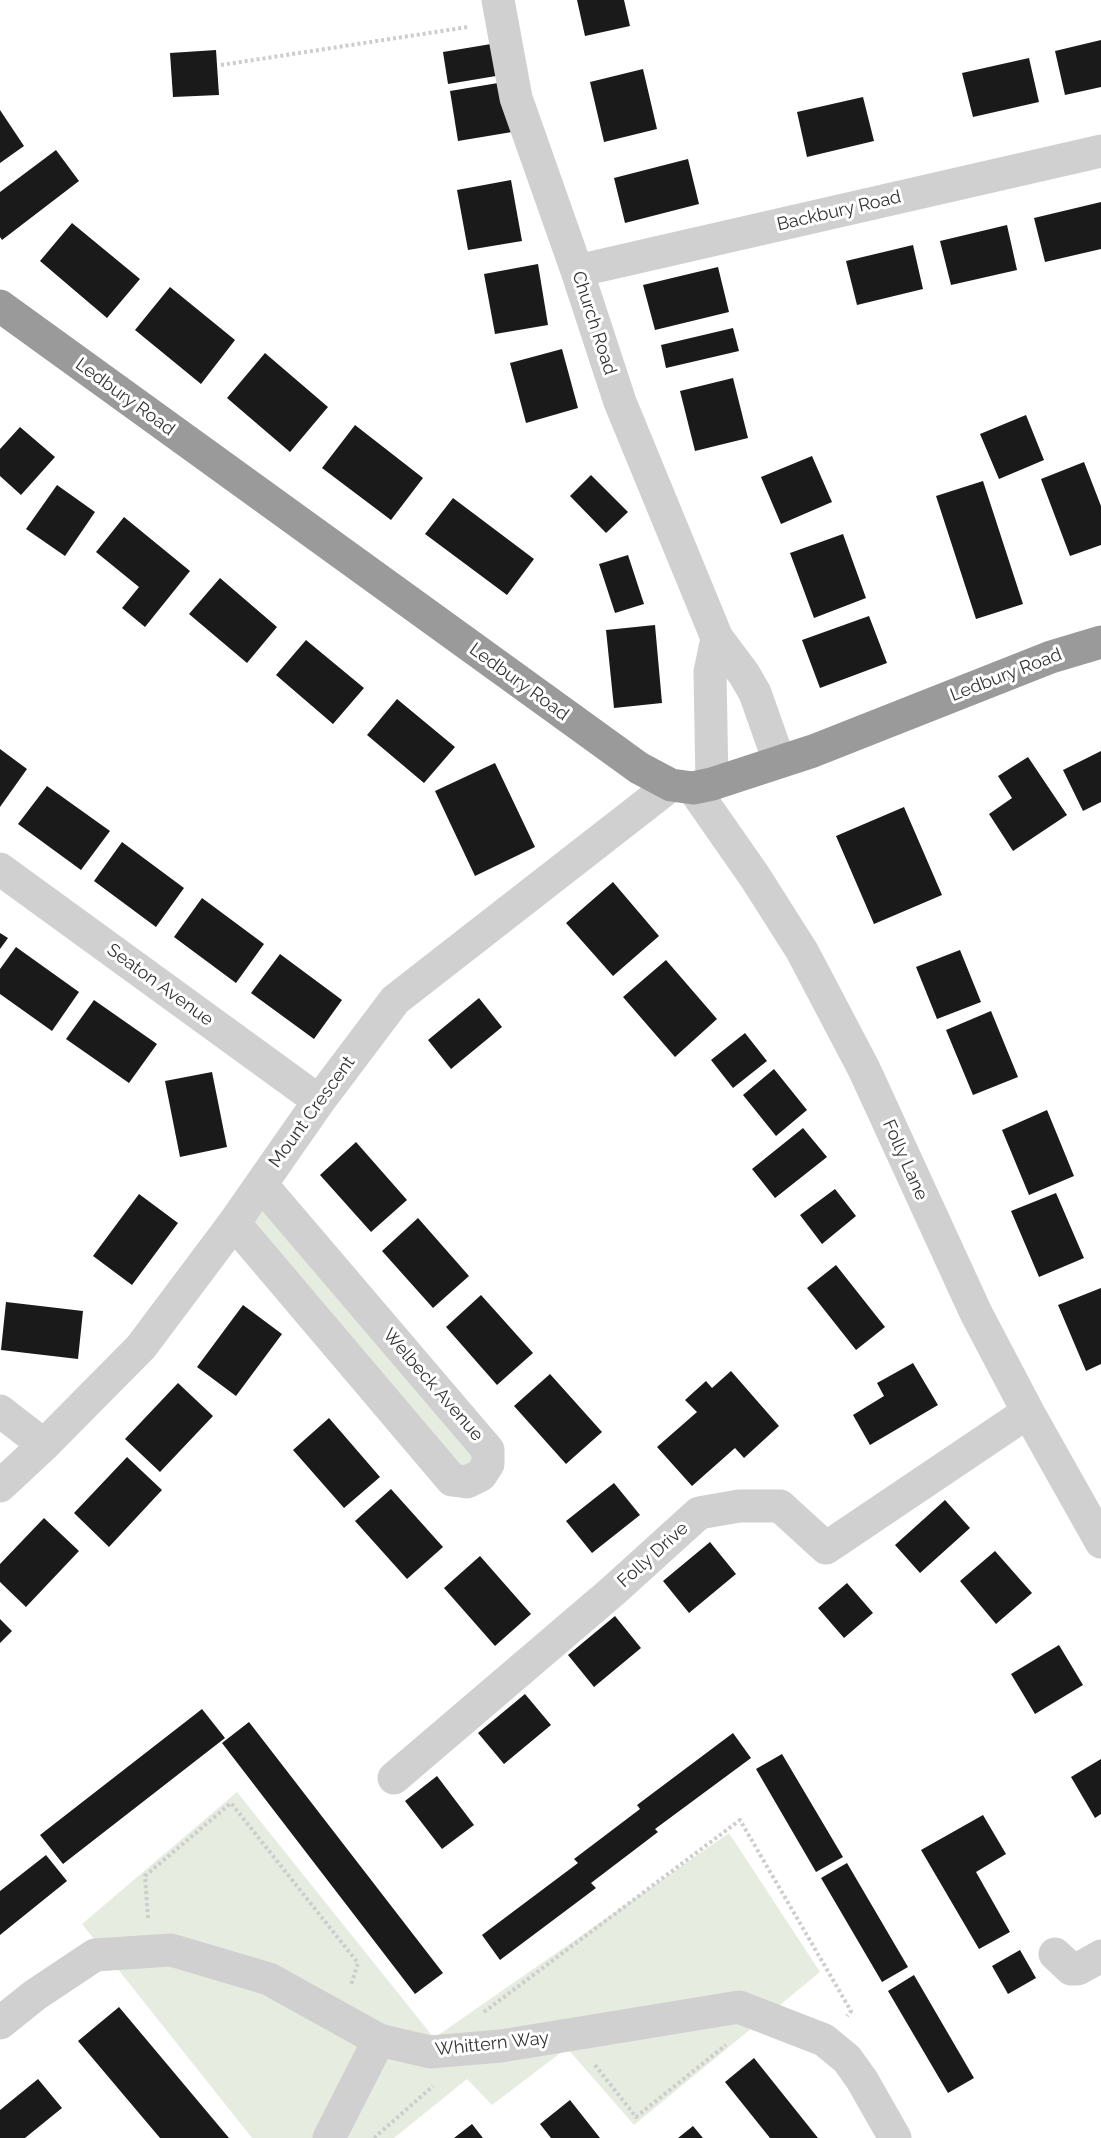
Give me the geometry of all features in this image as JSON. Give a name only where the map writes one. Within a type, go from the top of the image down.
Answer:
[{"type":"highway","name":"Ledbury Road","points":[[0,306],[639,768],[692,786],[813,751],[1052,657],[1101,642]]},
{"type":"street","name":"Church Road","points":[[500,11],[516,98],[578,271],[620,402],[717,638],[755,693],[779,761]]},
{"type":"street","name":"Backbury Road","points":[[578,271],[1101,151]]},
{"type":"street","points":[[692,786],[717,638]]},
{"type":"street","name":"Mount Crescent","points":[[0,1486],[141,1347],[234,1223],[319,1101],[395,1000],[692,786]]},
{"type":"street","name":"Folly Lane","points":[[692,786],[802,951],[864,1069],[976,1313],[1101,1542]]},
{"type":"street","name":"Seaton Avenue","points":[[0,869],[319,1101]]},
{"type":"street","name":"Welbeck Avenue","points":[[234,1223],[452,1480],[467,1482],[481,1475],[488,1464],[489,1450],[261,1184]]},
{"type":"street","points":[[0,1411],[44,1445]]},
{"type":"street","name":"Folly Drive","points":[[394,1778],[613,1591],[699,1513],[739,1506],[780,1506],[826,1548],[1028,1412]]},
{"type":"street","name":"Whittern Way","points":[[0,2023],[34,1995],[95,1955],[171,1950],[269,1979],[378,2040],[430,2052],[501,2046],[739,2007],[824,2040],[847,2060],[862,2080],[895,2138]]},
{"type":"street","points":[[1055,1954],[1071,1969],[1078,1969],[1101,1956]]},
{"type":"street","points":[[329,2138],[378,2040]]},
{"type":"path","points":[[221,65],[500,11]]},
{"type":"path","points":[[150,1952],[145,1876],[231,1803],[358,1963],[341,2020]]},
{"type":"path","points":[[477,2017],[740,1820],[851,2012],[824,2040]]},
{"type":"path","points":[[571,2035],[636,2116],[762,2016]]},
{"type":"path","points":[[374,2138],[434,2086]]},
{"type":"shaded area","points":[[261,1184],[488,1450],[467,1482],[234,1223]]},
{"type":"shaded area","points":[[237,1792],[434,2038],[729,1833],[820,1972],[634,2125],[567,2048],[492,2105],[467,2079],[394,2138],[252,2138],[82,1924]]},
{"type":"building","points":[[577,0],[624,0],[630,26],[585,36]]},
{"type":"building","points":[[1101,40],[1101,87],[1065,95],[1055,51]]},
{"type":"building","points":[[497,43],[502,75],[448,84],[443,52]]},
{"type":"building","points":[[216,50],[219,95],[173,97],[170,53]]},
{"type":"building","points":[[1029,58],[1039,102],[973,117],[962,73]]},
{"type":"building","points":[[643,69],[657,129],[604,142],[590,82]]},
{"type":"building","points":[[504,82],[512,132],[458,141],[450,91]]},
{"type":"building","points":[[863,97],[874,141],[807,157],[797,112]]},
{"type":"building","points":[[0,110],[24,146],[0,163]]},
{"type":"building","points":[[56,150],[79,181],[2,240],[0,237],[0,192]]},
{"type":"building","points":[[688,159],[699,204],[625,223],[614,178]]},
{"type":"building","points":[[511,180],[522,241],[468,250],[457,190]]},
{"type":"building","points":[[1101,202],[1101,249],[1045,262],[1034,218]]},
{"type":"building","points":[[72,223],[140,279],[107,318],[40,261]]},
{"type":"building","points":[[1007,225],[1017,270],[951,285],[940,241]]},
{"type":"building","points":[[913,245],[923,289],[857,305],[846,261]]},
{"type":"building","points":[[538,264],[548,325],[495,334],[484,274]]},
{"type":"building","points":[[718,267],[729,312],[655,330],[643,285]]},
{"type":"building","points":[[170,287],[235,340],[201,384],[135,330]]},
{"type":"building","points":[[733,328],[739,351],[666,368],[661,345]]},
{"type":"building","points":[[562,349],[578,408],[526,423],[510,363]]},
{"type":"building","points":[[265,353],[328,407],[290,452],[227,398]]},
{"type":"building","points":[[733,378],[748,438],[695,451],[680,391]]},
{"type":"building","points":[[1026,415],[1044,460],[999,479],[980,434]]},
{"type":"building","points":[[355,425],[423,478],[391,520],[322,468]]},
{"type":"building","points":[[20,427],[55,457],[21,495],[0,476],[0,449]]},
{"type":"building","points":[[812,456],[832,502],[781,524],[761,477]]},
{"type":"building","points":[[1084,462],[1101,506],[1101,545],[1070,556],[1041,479]]},
{"type":"building","points":[[591,475],[628,512],[606,533],[570,496]]},
{"type":"building","points":[[983,481],[1023,604],[976,619],[936,496]]},
{"type":"building","points":[[57,485],[95,512],[65,556],[26,529]]},
{"type":"building","points":[[453,498],[534,559],[507,595],[425,534]]},
{"type":"building","points":[[124,517],[190,571],[145,627],[122,608],[139,587],[96,552]]},
{"type":"building","points":[[843,534],[866,598],[814,618],[790,553]]},
{"type":"building","points":[[628,555],[644,604],[615,613],[599,564]]},
{"type":"building","points":[[220,578],[277,627],[247,663],[189,614]]},
{"type":"building","points":[[869,616],[887,663],[820,688],[802,640]]},
{"type":"building","points":[[655,625],[662,703],[614,708],[606,630]]},
{"type":"building","points":[[306,640],[364,688],[333,724],[276,675]]},
{"type":"building","points":[[397,699],[455,747],[424,783],[367,735]]},
{"type":"building","points":[[0,749],[27,769],[0,807]]},
{"type":"building","points":[[1101,751],[1101,802],[1083,811],[1063,770]]},
{"type":"building","points":[[1028,757],[1067,815],[1013,851],[989,814],[1012,798],[998,776]]},
{"type":"building","points":[[495,763],[535,847],[475,876],[435,791]]},
{"type":"building","points":[[47,786],[110,831],[81,870],[18,824]]},
{"type":"building","points":[[904,807],[942,895],[874,924],[836,836]]},
{"type":"building","points":[[122,842],[184,888],[156,927],[94,881]]},
{"type":"building","points":[[613,882],[659,936],[613,976],[566,923]]},
{"type":"building","points":[[202,898],[264,944],[236,983],[174,937]]},
{"type":"building","points":[[0,933],[8,938],[0,949]]},
{"type":"building","points":[[16,947],[79,992],[52,1031],[0,994],[0,969]]},
{"type":"building","points":[[960,950],[981,1002],[937,1019],[916,967]]},
{"type":"building","points":[[280,954],[342,1000],[314,1039],[251,993]]},
{"type":"building","points":[[666,960],[717,1019],[675,1057],[623,997]]},
{"type":"building","points":[[479,998],[502,1027],[451,1069],[428,1040]]},
{"type":"building","points":[[94,1000],[157,1044],[129,1083],[66,1039]]},
{"type":"building","points":[[991,1011],[1018,1077],[973,1095],[946,1030]]},
{"type":"building","points":[[745,1033],[767,1061],[733,1088],[711,1060]]},
{"type":"building","points":[[774,1069],[807,1110],[776,1136],[743,1095]]},
{"type":"building","points":[[212,1072],[227,1147],[180,1157],[165,1081]]},
{"type":"building","points":[[1047,1110],[1074,1176],[1029,1195],[1002,1130]]},
{"type":"building","points":[[803,1128],[827,1157],[775,1198],[752,1169]]},
{"type":"building","points":[[356,1142],[407,1200],[371,1232],[320,1175]]},
{"type":"building","points":[[835,1189],[856,1216],[822,1244],[800,1215]]},
{"type":"building","points":[[1056,1193],[1084,1258],[1039,1277],[1011,1211]]},
{"type":"building","points":[[139,1194],[178,1223],[132,1285],[93,1256]]},
{"type":"building","points":[[418,1218],[469,1276],[433,1308],[382,1251]]},
{"type":"building","points":[[836,1265],[885,1327],[856,1350],[807,1288]]},
{"type":"building","points":[[1101,1288],[1101,1364],[1086,1371],[1058,1305]]},
{"type":"building","points":[[481,1295],[533,1353],[497,1385],[446,1327]]},
{"type":"building","points":[[6,1302],[83,1311],[78,1359],[1,1350]]},
{"type":"building","points":[[243,1305],[282,1334],[236,1396],[197,1367]]},
{"type":"building","points":[[913,1363],[938,1405],[870,1445],[853,1415],[884,1396],[877,1383]]},
{"type":"building","points":[[731,1371],[779,1426],[744,1458],[735,1448],[692,1486],[657,1447],[697,1412],[685,1400],[706,1381],[712,1388]]},
{"type":"building","points":[[550,1374],[602,1432],[566,1464],[514,1406]]},
{"type":"building","points":[[178,1383],[213,1416],[160,1472],[125,1439]]},
{"type":"building","points":[[329,1418],[380,1477],[344,1508],[293,1450]]},
{"type":"building","points":[[127,1457],[162,1490],[109,1547],[74,1513]]},
{"type":"building","points":[[614,1483],[640,1515],[592,1553],[566,1521]]},
{"type":"building","points":[[391,1489],[443,1547],[407,1579],[355,1521]]},
{"type":"building","points":[[945,1500],[970,1528],[920,1573],[895,1545]]},
{"type":"building","points":[[44,1518],[79,1551],[26,1607],[0,1582],[0,1564]]},
{"type":"building","points":[[710,1542],[736,1574],[689,1613],[663,1581]]},
{"type":"building","points":[[995,1551],[1032,1593],[996,1624],[960,1581]]},
{"type":"building","points":[[480,1556],[531,1614],[495,1646],[444,1588]]},
{"type":"building","points":[[847,1583],[873,1613],[844,1638],[818,1608]]},
{"type":"building","points":[[615,1616],[641,1648],[594,1687],[568,1655]]},
{"type":"building","points":[[0,1619],[12,1631],[0,1643]]},
{"type":"building","points":[[1059,1645],[1083,1685],[1035,1714],[1011,1674]]},
{"type":"building","points":[[525,1694],[551,1725],[504,1764],[478,1733]]},
{"type":"building","points":[[202,1709],[225,1738],[63,1864],[40,1835]]},
{"type":"building","points":[[249,1722],[443,1973],[415,1994],[222,1743]]},
{"type":"building","points":[[733,1733],[751,1758],[655,1829],[658,1832],[591,1883],[596,1888],[500,1960],[482,1935],[578,1863],[574,1859],[640,1809],[637,1805]]},
{"type":"building","points":[[782,1754],[843,1857],[816,1872],[756,1769]]},
{"type":"building","points":[[1101,1759],[1101,1814],[1095,1818],[1071,1777]]},
{"type":"building","points":[[437,1776],[474,1825],[442,1849],[405,1801]]},
{"type":"building","points":[[983,1815],[1006,1854],[976,1872],[1010,1932],[979,1949],[921,1850]]},
{"type":"building","points":[[46,1855],[67,1881],[0,1935],[0,1891]]},
{"type":"building","points":[[847,1863],[908,1967],[882,1982],[821,1878]]},
{"type":"building","points":[[1020,1950],[1036,1978],[1008,1994],[992,1966]]},
{"type":"building","points":[[914,1975],[974,2078],[948,2093],[888,1991]]},
{"type":"building","points":[[119,2007],[229,2138],[160,2138],[78,2041]]},
{"type":"building","points":[[754,2058],[818,2138],[770,2138],[725,2082]]},
{"type":"building","points":[[38,2079],[62,2108],[25,2138],[0,2138],[0,2110]]},
{"type":"building","points":[[570,2100],[600,2138],[551,2138],[540,2124]]},
{"type":"building","points":[[472,2124],[483,2138],[454,2138]]},
{"type":"building","points":[[693,2126],[703,2138],[678,2138]]}]
